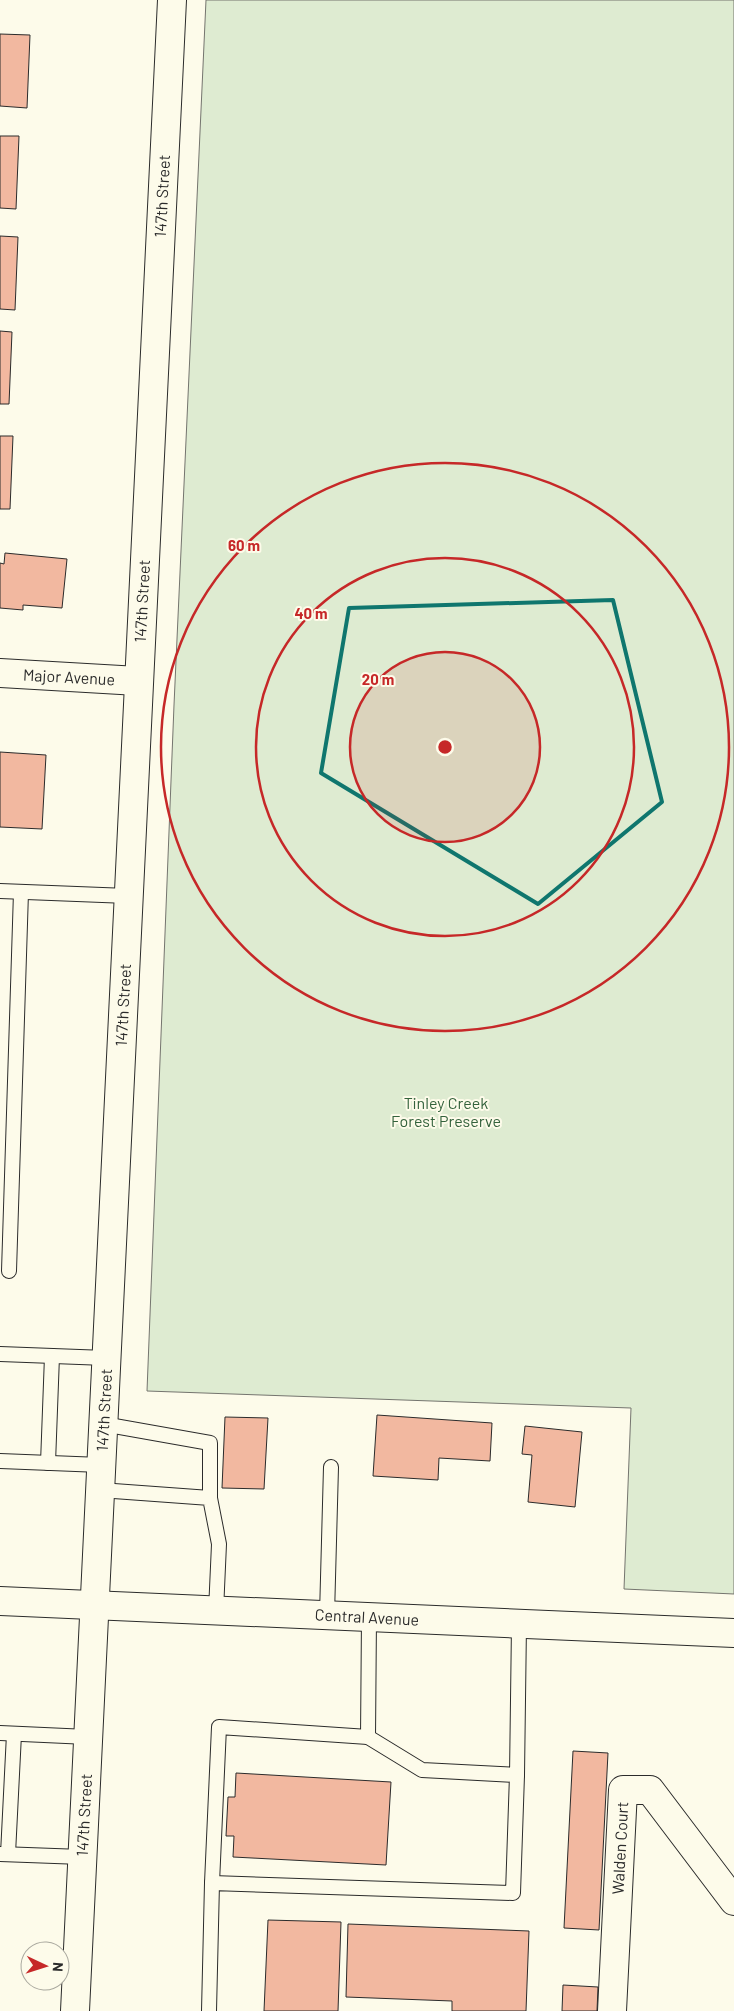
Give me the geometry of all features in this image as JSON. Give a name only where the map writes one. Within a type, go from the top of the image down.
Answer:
[{"type":"main road","name":"147th Street","points":[[75,2011],[172,0]]},
{"type":"main road","name":"Major Avenue","points":[[0,673],[138,680]]},
{"type":"main road","name":"Central Avenue","points":[[0,1601],[734,1633]]},
{"type":"main road","name":"Walden Court","points":[[612,2011],[623,1790],[650,1790],[734,1901]]},
{"type":"lane","points":[[0,892],[128,896]]},
{"type":"lane","points":[[8,1271],[21,892]]},
{"type":"lane","points":[[0,1354],[106,1358]]},
{"type":"lane","points":[[48,1463],[52,1356]]},
{"type":"lane","points":[[103,1424],[210,1443],[210,1498],[219,1544],[216,1611]]},
{"type":"lane","points":[[0,1462],[48,1463],[100,1477],[210,1498]]},
{"type":"lane","points":[[327,1615],[331,1467]]},
{"type":"lane","points":[[368,1737],[369,1617]]},
{"type":"lane","points":[[212,1883],[513,1893],[519,1624]]},
{"type":"lane","points":[[208,2011],[219,1727],[368,1737],[422,1770],[517,1775]]},
{"type":"lane","points":[[82,1857],[4,1854],[7,1733],[88,1737]]},
{"type":"highlighted area","points":[[613,600],[662,802],[538,904],[321,773],[349,608]]},
{"type":"green space","name":"Tinley Creek Forest Preserve","points":[[206,0],[734,0],[734,1594],[624,1589],[631,1408],[147,1391],[174,705]]},
{"type":"building","points":[[0,34],[30,35],[27,108],[0,106]]},
{"type":"building","points":[[0,136],[19,136],[16,209],[0,208]]},
{"type":"building","points":[[0,236],[18,237],[15,310],[0,309]]},
{"type":"building","points":[[0,331],[12,332],[9,404],[0,404]]},
{"type":"building","points":[[0,436],[13,436],[10,509],[0,509]]},
{"type":"building","points":[[5,553],[67,559],[62,608],[23,605],[23,610],[0,608],[0,563],[4,564]]},
{"type":"building","points":[[0,752],[46,755],[42,829],[0,827]]},
{"type":"building","points":[[377,1415],[492,1423],[490,1461],[439,1458],[438,1480],[373,1476]]},
{"type":"building","points":[[225,1417],[268,1418],[264,1489],[222,1488]]},
{"type":"building","points":[[525,1426],[582,1432],[575,1507],[528,1502],[532,1455],[522,1454]]},
{"type":"building","points":[[573,1751],[608,1753],[599,1930],[564,1928]]},
{"type":"building","points":[[236,1773],[391,1782],[386,1865],[233,1857],[234,1836],[226,1836],[228,1797],[235,1797]]},
{"type":"building","points":[[268,1920],[341,1922],[338,2011],[264,2011]]},
{"type":"building","points":[[348,1924],[529,1931],[526,2011],[452,2011],[452,2001],[346,1997]]},
{"type":"building","points":[[563,1985],[598,1987],[597,2011],[562,2011]]}]
